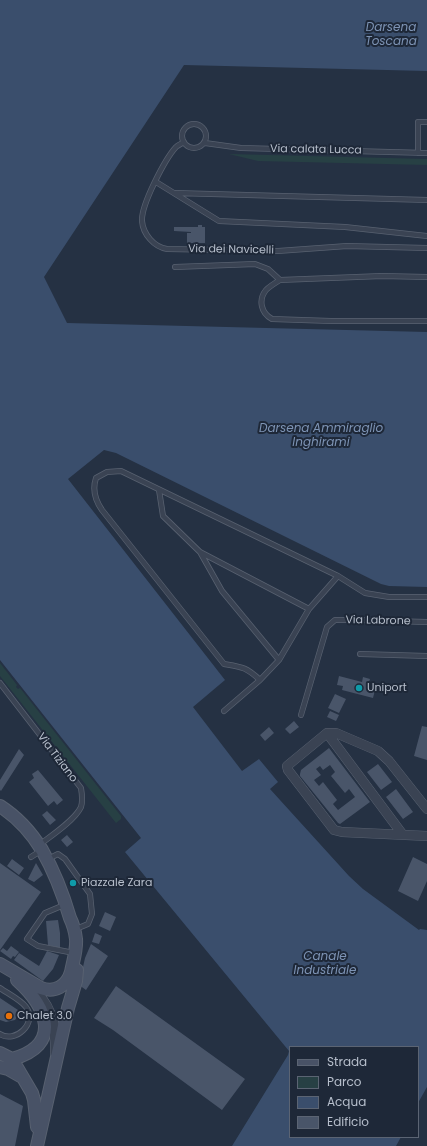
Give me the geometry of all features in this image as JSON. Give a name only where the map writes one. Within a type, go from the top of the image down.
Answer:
[{"type":"main road","points":[[0,806],[24,826],[43,852],[66,904],[76,939],[75,954],[70,976],[66,983],[59,988],[44,990],[0,964]]},
{"type":"main road","points":[[38,1142],[68,1008],[76,981],[77,966],[75,954]]},
{"type":"main road","points":[[0,964],[29,992],[40,1007],[45,1021],[45,1029],[36,1048],[28,1054],[4,1059],[8,1069],[23,1077],[34,1100],[38,1142]]},
{"type":"street","points":[[326,733],[403,835]]},
{"type":"street","points":[[427,809],[389,761],[378,751],[336,733],[326,733],[287,766],[288,770],[334,830],[342,832],[427,836]]},
{"type":"street","points":[[18,981],[37,993],[50,1015],[55,1037],[55,1067]]},
{"type":"lane","points":[[418,153],[418,122],[427,122]]},
{"type":"lane","points":[[196,124],[205,129],[205,143],[194,148],[188,146],[184,142],[182,136],[186,127],[196,124]]},
{"type":"lane","name":"Via dei Navicelli","points":[[184,142],[176,148],[156,182],[147,201],[142,221],[146,233],[154,245],[160,248],[278,251],[347,246],[427,248]]},
{"type":"lane","name":"Via calata Lucca","points":[[205,143],[241,148],[427,153]]},
{"type":"lane","points":[[156,182],[218,221],[345,227],[427,236]]},
{"type":"lane","points":[[174,193],[427,200]]},
{"type":"lane","points":[[175,267],[256,264],[268,269],[280,280]]},
{"type":"lane","points":[[427,277],[382,276],[280,280],[267,289],[263,295],[262,303],[263,311],[266,316],[272,319],[331,321],[427,321]]},
{"type":"lane","points":[[260,680],[242,666],[224,664],[102,510],[96,500],[94,486],[96,478],[108,472],[121,471],[338,576],[365,593],[389,597],[427,598]]},
{"type":"lane","points":[[160,490],[163,516],[200,552],[309,609]]},
{"type":"lane","points":[[200,552],[222,592],[279,660]]},
{"type":"lane","points":[[224,711],[260,680],[279,660],[309,609],[338,576]]},
{"type":"lane","name":"Via Labrone","points":[[301,714],[327,627],[335,620],[427,622]]},
{"type":"lane","points":[[360,654],[427,656]]},
{"type":"lane","name":"Via Tiziano","points":[[0,683],[80,788],[82,795],[81,806],[78,812],[56,833],[43,852]]},
{"type":"lane","points":[[31,857],[43,852],[58,854],[65,859],[90,894],[92,914],[88,924],[74,929]]},
{"type":"lane","points":[[66,904],[45,913],[27,939],[38,946],[75,954]]},
{"type":"lane","points":[[0,988],[25,1006],[28,1011],[29,1019],[26,1028],[17,1034],[3,1036],[0,1034]]},
{"type":"green space","points":[[229,154],[427,159],[427,165],[258,161]]},
{"type":"green space","points":[[0,663],[17,685],[16,687],[18,689],[20,688],[121,816],[121,819],[116,823],[0,676]]},
{"type":"water","points":[[0,0],[427,0],[427,71],[184,65],[44,277],[67,323],[427,332],[427,587],[389,586],[381,584],[116,453],[104,450],[68,479],[225,680],[193,707],[242,771],[259,759],[278,782],[270,789],[349,876],[363,889],[419,930],[427,930],[427,1087],[419,1101],[419,1046],[289,1046],[289,1051],[125,852],[141,838],[0,660]]},
{"type":"water","points":[[289,1051],[289,1138],[400,1138],[396,1146],[232,1146],[288,1055]]},
{"type":"building","points":[[198,225],[205,227],[205,243],[187,243],[187,233],[191,232],[174,231],[174,227],[198,227]]},
{"type":"building","name":"Uniport","points":[[339,676],[362,682],[363,677],[370,679],[368,685],[376,686],[373,698],[342,690],[343,686],[337,685]]},
{"type":"building","points":[[335,694],[346,699],[339,713],[328,708]]},
{"type":"building","points":[[330,711],[339,715],[336,721],[327,717]]},
{"type":"building","points":[[294,721],[299,727],[290,734],[285,729]]},
{"type":"building","points":[[422,726],[427,727],[427,760],[414,756]]},
{"type":"building","points":[[269,727],[274,733],[265,741],[260,735]]},
{"type":"building","points":[[329,748],[370,802],[340,824],[300,776],[301,770]],"holes":[[[330,765],[335,772],[331,776],[345,793],[349,789],[355,797],[338,810],[333,804],[337,800],[323,782],[319,786],[314,780],[321,775],[316,769],[320,766],[323,770]]]},
{"type":"building","points":[[19,749],[24,755],[1,791],[0,780]]},
{"type":"building","points":[[378,764],[392,782],[381,790],[367,772]]},
{"type":"building","points":[[38,770],[63,800],[57,805],[54,801],[48,806],[29,782],[34,778],[32,774]]},
{"type":"building","points":[[396,789],[413,812],[403,819],[386,797]]},
{"type":"building","points":[[47,811],[56,820],[50,825],[42,815]]},
{"type":"building","points":[[67,835],[73,842],[67,847],[61,840]]},
{"type":"building","points":[[413,857],[427,864],[427,881],[418,901],[398,891]]},
{"type":"building","points":[[12,859],[24,868],[19,875],[7,866]]},
{"type":"building","points":[[0,863],[41,892],[0,950]]},
{"type":"building","points":[[36,863],[43,875],[34,882],[28,879]]},
{"type":"building","points":[[105,912],[116,917],[110,931],[99,926]]},
{"type":"building","points":[[58,920],[60,948],[48,945],[46,921]]},
{"type":"building","points":[[95,933],[102,936],[99,944],[92,942]]},
{"type":"building","points":[[91,944],[108,956],[86,990],[79,985],[85,958]]},
{"type":"building","points":[[11,946],[19,952],[11,959],[0,951],[3,948],[7,951]]},
{"type":"building","points":[[47,951],[59,955],[53,969],[43,981],[14,960],[19,953],[39,966]]},
{"type":"building","points":[[116,986],[245,1079],[222,1110],[113,1030],[94,1018]]},
{"type":"building","points":[[0,998],[21,1012],[15,1020],[6,1022],[0,1020]]},
{"type":"building","points":[[0,1094],[23,1106],[15,1146],[0,1146]]},
{"type":"place","name":"Uniport","points":[[359,688]]},
{"type":"place","name":"Piazzale Zara","points":[[73,883]]},
{"type":"place","name":"Chalet 3.0","points":[[9,1016]]},
{"type":"water label","name":"Darsena Toscana","points":[[391,35]]},
{"type":"water label","name":"Darsena Ammiraglio Inghirami","points":[[321,436]]},
{"type":"water label","name":"Canale Industriale","points":[[325,964]]}]
